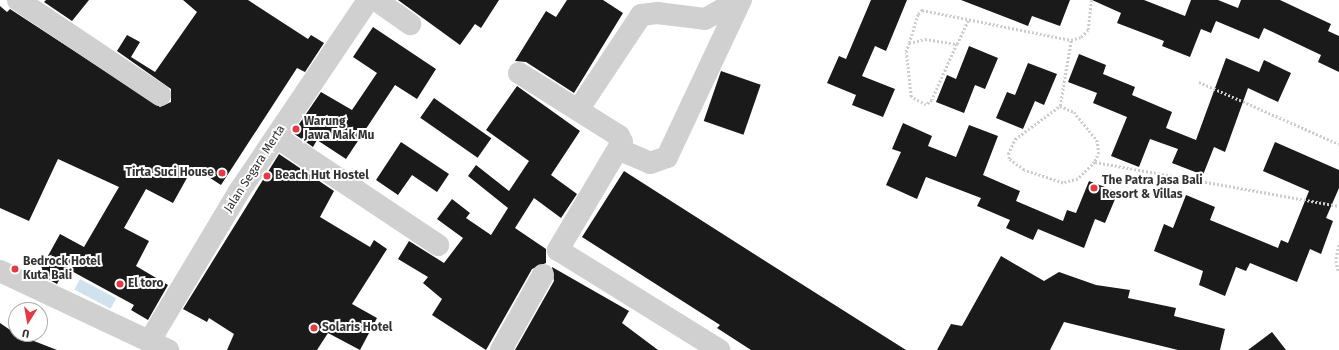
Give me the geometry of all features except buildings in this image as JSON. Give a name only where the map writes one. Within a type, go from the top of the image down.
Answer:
[{"type":"street","points":[[18,0],[160,95]]},
{"type":"street","name":"Jalan Segara Merta","points":[[159,346],[276,137],[368,0]]},
{"type":"street","points":[[376,0],[410,24]]},
{"type":"street","points":[[578,110],[640,15],[657,13],[705,19],[740,0]]},
{"type":"street","points":[[620,150],[650,163],[667,157],[740,0]]},
{"type":"street","points":[[519,73],[619,136],[620,150],[558,250],[719,350]]},
{"type":"street","points":[[276,137],[438,245]]},
{"type":"street","points":[[0,271],[159,346]]},
{"type":"street","points":[[501,350],[543,275]]},
{"type":"path","points":[[968,20],[932,100],[926,105],[910,97],[906,52],[922,10],[1071,40],[1081,37],[1088,30],[1091,0]]},
{"type":"path","points":[[909,43],[925,39],[957,44]]},
{"type":"path","points":[[1060,106],[1074,112],[1096,140],[1099,147],[1095,162],[1078,179],[1063,183],[1024,170],[1009,159],[1009,147],[1015,139],[1060,106],[1071,40]]},
{"type":"path","points":[[1199,82],[1339,144]]},
{"type":"path","points":[[1095,162],[1339,206]]},
{"type":"path","points":[[1339,246],[1339,273]]},
{"type":"water","points":[[80,279],[116,298],[111,309],[74,290]]},
{"type":"place","name":"Warung Jawa Mak Mu","points":[[296,129]]},
{"type":"place","name":"Tirta Suci House","points":[[222,173]]},
{"type":"place","name":"Beach Hut Hostel","points":[[267,176]]},
{"type":"place","name":"The Patra Jasa Bali Resort & Villas","points":[[1094,188]]},
{"type":"place","name":"Bedrock Hotel Kuta Bali","points":[[15,269]]},
{"type":"place","name":"El toro","points":[[120,284]]},
{"type":"place","name":"Solaris Hotel","points":[[314,328]]}]
